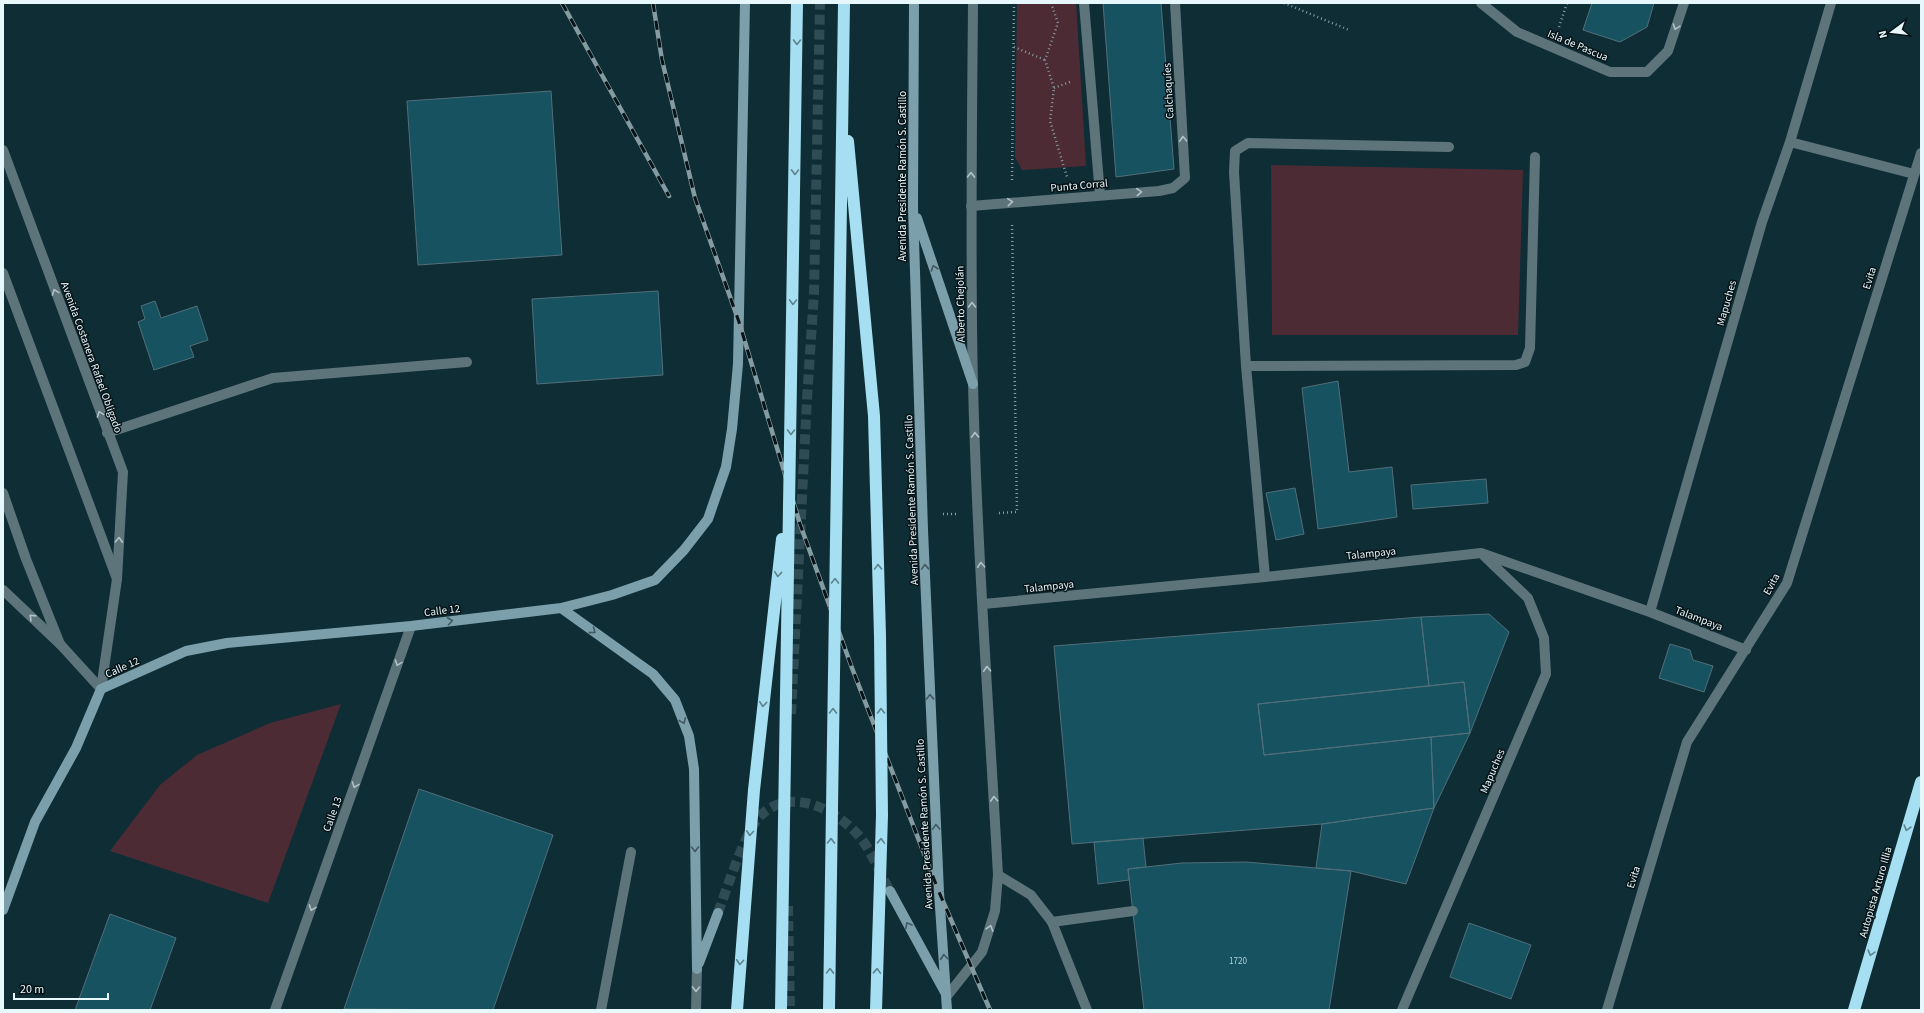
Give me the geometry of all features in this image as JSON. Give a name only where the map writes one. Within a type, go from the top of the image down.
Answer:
[{"type":"highway","points":[[781,1010],[797,3]]},
{"type":"highway","points":[[829,1010],[844,3]]},
{"type":"highway","points":[[842,80],[874,416],[880,636],[882,807],[876,1010]]},
{"type":"highway","points":[[738,1010],[754,790],[790,466]]},
{"type":"highway","name":"Autopista Arturo Illia","points":[[1854,1010],[1921,782]]},
{"type":"main road","name":"Calle 12","points":[[101,689],[186,651],[227,643],[412,626],[562,608],[612,595],[655,580],[697,535],[708,519],[726,467],[732,429],[738,364],[745,3]]},
{"type":"main road","name":"Avenida Presidente Ramón S. Castillo","points":[[914,3],[913,207],[923,530],[938,884],[947,1010]]},
{"type":"main road","points":[[913,207],[973,384]]},
{"type":"main road","points":[[562,608],[653,674],[675,700],[689,736],[694,769],[696,969]]},
{"type":"main road","name":"Avenida Costanera Rafael Obligado","points":[[3,910],[35,822],[76,748],[101,689]]},
{"type":"main road","points":[[890,891],[954,1010]]},
{"type":"main road","points":[[696,969],[718,913]]},
{"type":"street","name":"Alberto Chejolán","points":[[973,3],[971,206],[973,384],[983,604]]},
{"type":"street","points":[[1084,3],[1100,195]]},
{"type":"street","name":"Calchaquíes","points":[[1175,3],[1185,178]]},
{"type":"street","name":"Isla de Pascua","points":[[1481,3],[1517,32],[1610,72],[1648,72],[1668,51],[1684,3]]},
{"type":"street","name":"Mapuches","points":[[1650,612],[1762,222],[1790,142],[1831,3]]},
{"type":"street","points":[[1790,142],[1914,174]]},
{"type":"street","points":[[1265,577],[1246,366],[1234,172],[1235,151],[1248,143],[1450,147]]},
{"type":"street","name":"Avenida Costanera Rafael Obligado","points":[[3,150],[122,472],[117,579],[101,689]]},
{"type":"street","name":"Evita","points":[[1607,1010],[1687,742],[1787,583],[1921,153]]},
{"type":"street","points":[[1246,366],[1516,365],[1525,362],[1530,348],[1535,157]]},
{"type":"street","name":"Punta Corral","points":[[971,206],[1173,188],[1185,178]]},
{"type":"street","name":"Avenida Costanera Rafael Obligado","points":[[3,273],[117,579]]},
{"type":"street","points":[[107,433],[273,378],[467,362]]},
{"type":"street","points":[[3,493],[26,559],[60,644]]},
{"type":"street","name":"Mapuches","points":[[1402,1010],[1546,674],[1544,638],[1528,598],[1481,553]]},
{"type":"street","name":"Talampaya","points":[[983,604],[1265,577],[1481,553],[1650,612],[1746,650]]},
{"type":"street","points":[[3,590],[60,644],[101,689]]},
{"type":"street","points":[[947,996],[982,952],[995,911],[998,875],[983,604]]},
{"type":"street","name":"Calle 13","points":[[275,1010],[412,626]]},
{"type":"street","points":[[601,1010],[631,852]]},
{"type":"street","points":[[998,875],[1031,895],[1052,922],[1087,1010]]},
{"type":"street","points":[[1052,922],[1133,911]]},
{"type":"street","points":[[696,969],[696,1010]]},
{"type":"path","points":[[1051,3],[1058,23],[1045,60],[1054,88],[1050,121],[1073,197]]},
{"type":"path","points":[[1284,3],[1349,30]]},
{"type":"path","points":[[1014,47],[1045,60]]},
{"type":"shaded area","points":[[1017,3],[1076,3],[1086,166],[1022,170],[1015,157]]},
{"type":"shaded area","points":[[1271,165],[1523,170],[1518,335],[1272,335]]},
{"type":"shaded area","points":[[341,704],[268,903],[110,851],[160,785],[197,755],[270,723]]},
{"type":"building","points":[[1103,3],[1161,3],[1174,169],[1116,177]]},
{"type":"building","points":[[1592,3],[1654,3],[1647,27],[1620,42],[1583,30]]},
{"type":"building","points":[[551,91],[562,255],[418,265],[407,101]]},
{"type":"building","points":[[658,291],[663,375],[537,384],[532,299]]},
{"type":"building","points":[[155,301],[161,318],[197,306],[208,340],[190,346],[194,357],[154,370],[138,322],[145,319],[141,306]]},
{"type":"building","points":[[1338,381],[1349,472],[1392,467],[1397,517],[1318,529],[1302,388]]},
{"type":"building","points":[[1486,479],[1488,503],[1413,509],[1411,485]]},
{"type":"building","points":[[1295,488],[1304,534],[1276,540],[1266,493]]},
{"type":"building","points":[[1489,614],[1509,632],[1470,733],[1464,682],[1429,686],[1421,617]]},
{"type":"building","points":[[1421,617],[1429,686],[1258,704],[1264,755],[1431,737],[1434,808],[1322,824],[1072,844],[1054,646]]},
{"type":"building","points":[[1670,644],[1690,650],[1693,660],[1713,666],[1704,692],[1659,678]]},
{"type":"building","points":[[1464,682],[1470,733],[1264,755],[1258,704]]},
{"type":"building","points":[[1470,733],[1434,808],[1431,737]]},
{"type":"building","points":[[419,789],[553,835],[493,1010],[344,1009]]},
{"type":"building","points":[[1434,808],[1406,884],[1351,871],[1316,868],[1322,824]]},
{"type":"building","points":[[1143,838],[1146,867],[1128,869],[1129,880],[1098,884],[1094,842]]},
{"type":"building","points":[[1246,862],[1351,871],[1329,1010],[1144,1010],[1128,869],[1182,863]]},
{"type":"building","points":[[110,914],[176,938],[150,1010],[75,1010]]},
{"type":"building","points":[[1469,923],[1531,945],[1511,999],[1450,977]]},
{"type":"tunnel","points":[[791,714],[807,399],[814,293],[820,3]]},
{"type":"tunnel","points":[[718,913],[743,846],[755,822],[761,815],[773,807],[786,802],[800,802],[814,805],[839,818],[850,827],[860,837],[868,849],[890,891]]},
{"type":"tunnel","points":[[788,906],[790,1010]]},
{"type":"railway","points":[[562,3],[669,196]]},
{"type":"railway","points":[[653,3],[662,60],[695,198],[739,322],[800,524],[852,668],[939,892],[990,1010]]}]
